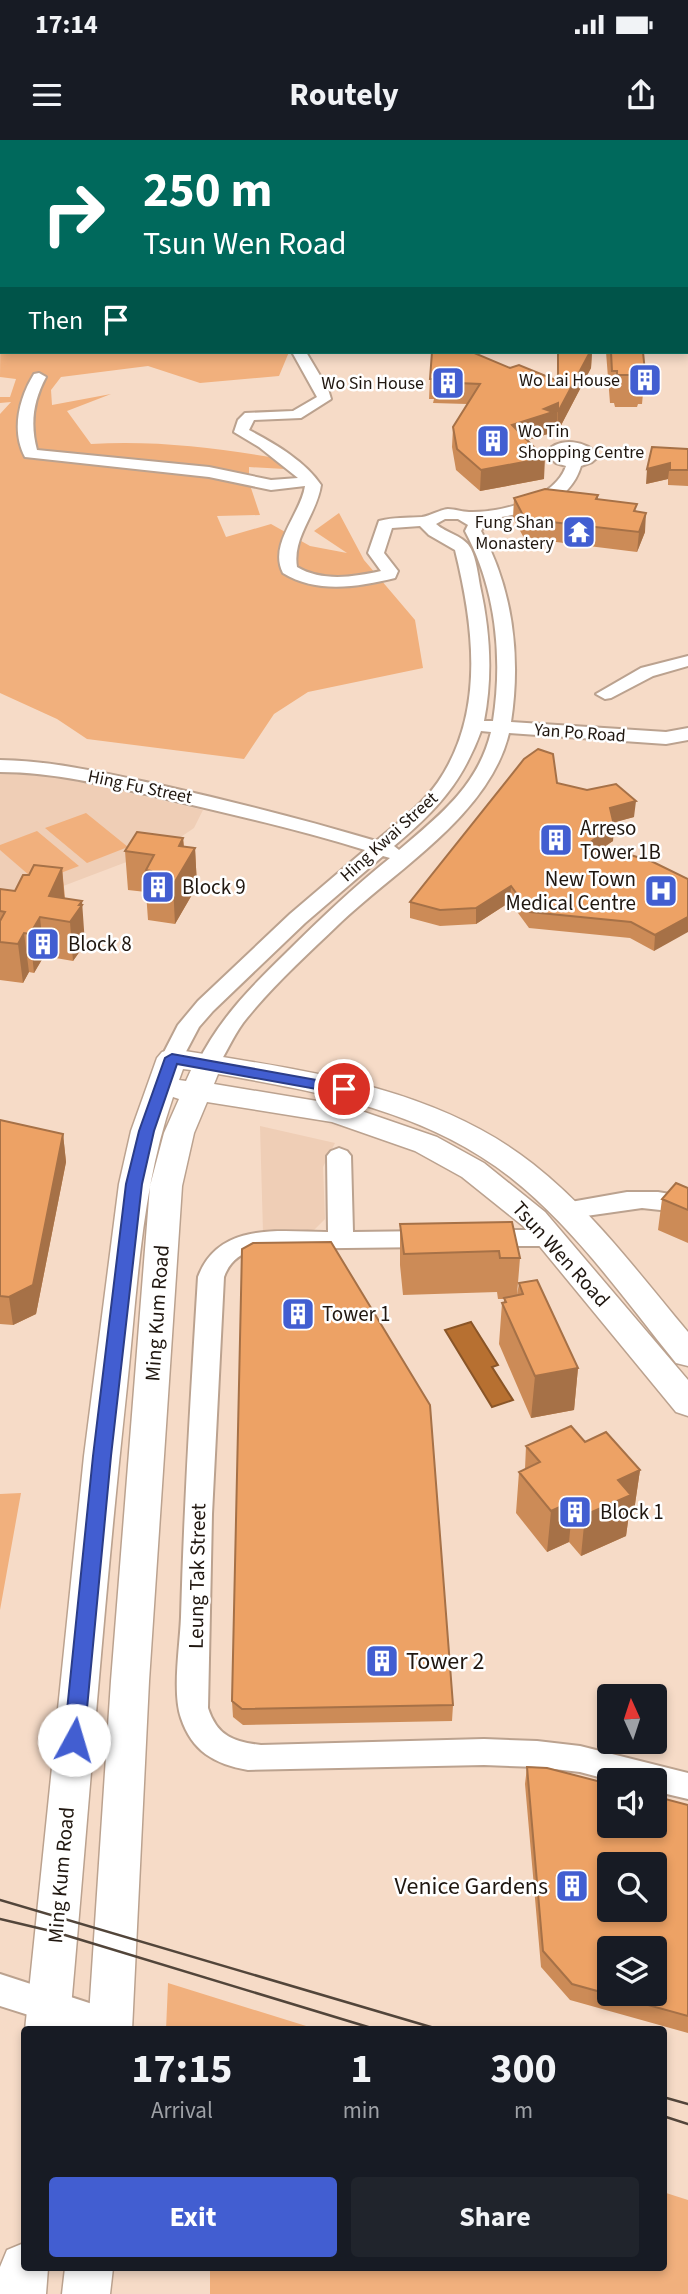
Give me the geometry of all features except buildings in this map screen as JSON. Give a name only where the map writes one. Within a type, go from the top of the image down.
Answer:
[{"type":"main road","name":"Tsun Wen Road","points":[[184,1075],[344,1089],[428,1116],[501,1156],[558,1224],[688,1403]]},
{"type":"main road","name":"Ming Kum Road","points":[[48,2018],[102,1456],[134,1184],[146,1131],[184,1075]]},
{"type":"main road","name":"Ming Kum Road","points":[[111,2026],[130,1681],[166,1186],[180,1133],[184,1075]]},
{"type":"main road","name":"Tsun Wen Road","points":[[558,1224],[688,1354]]},
{"type":"main road","points":[[22,2294],[24,2271]]},
{"type":"main road","points":[[86,2294],[89,2271]]},
{"type":"street","points":[[300,354],[324,394],[324,399],[296,415],[250,416],[245,420],[241,432],[264,444],[310,481],[313,492],[309,509],[286,548],[289,569],[297,576],[340,581],[389,574],[390,571],[376,553],[385,524],[407,520],[433,527],[452,536],[471,524],[547,500],[564,487],[575,462]]},
{"type":"street","points":[[39,377],[30,391],[23,429],[30,454],[209,472],[271,485],[310,481]]},
{"type":"street","name":"Hing Kwai Street","points":[[184,1075],[217,1043],[239,1012],[332,920],[403,856],[453,817],[490,764],[501,719],[506,662],[503,617],[492,570],[471,524]]},
{"type":"street","name":"Hing Kwai Street","points":[[184,1075],[191,1022],[296,917],[379,848],[445,786],[459,763],[474,717],[482,661],[478,609],[463,549],[433,527]]},
{"type":"street","points":[[605,694],[647,671],[688,661]]},
{"type":"street","name":"Yan Po Road","points":[[474,717],[666,738],[688,734]]},
{"type":"street","name":"Hing Fu Street","points":[[0,766],[55,769],[88,775],[278,821],[403,856]]},
{"type":"street","name":"Hing Fu Street","points":[[278,821],[360,864],[385,872]]},
{"type":"street","points":[[339,1156],[341,1240]]},
{"type":"street","name":"Leung Tak Street","points":[[688,1205],[647,1199],[614,1202],[558,1224],[341,1240],[244,1243],[225,1252],[214,1264],[211,1277],[198,1514],[193,1708],[199,1728],[214,1745],[236,1756],[261,1758],[484,1752],[537,1754],[580,1759],[688,1786]]},
{"type":"street","points":[[0,1990],[48,2018],[98,2026]]},
{"type":"shaded area","points":[[0,354],[288,354],[279,376],[200,383],[148,366],[61,377],[51,390],[52,405],[111,394],[67,411],[91,444],[192,446],[292,461],[285,469],[249,467],[249,482],[260,515],[217,516],[226,537],[271,524],[310,546],[347,553],[314,531],[339,513],[364,560],[415,620],[423,668],[308,692],[274,714],[244,759],[87,739],[57,719],[0,693],[0,414],[11,402],[0,403],[0,397],[10,397],[16,379],[0,377]]},
{"type":"shaded area","points":[[0,772],[38,772],[203,810],[194,828],[166,847],[0,910]]},
{"type":"shaded area","points":[[86,813],[128,847],[87,863],[45,828]]},
{"type":"shaded area","points":[[37,831],[79,866],[37,882],[0,850],[0,845]]},
{"type":"shaded area","points":[[260,1126],[335,1143],[323,1167],[325,1219],[313,1231],[263,1232]]},
{"type":"shaded area","points":[[471,1322],[498,1365],[492,1367],[513,1400],[492,1407],[445,1330]]},
{"type":"shaded area","points":[[21,1493],[0,1610],[0,1494]]},
{"type":"shaded area","points":[[168,1983],[306,2026],[166,2026]]},
{"type":"shaded area","points":[[667,2193],[688,2200],[688,2294],[210,2294],[210,2271],[667,2271]]},
{"type":"tram line","points":[[0,1900],[427,2026]]},
{"type":"tram line","points":[[0,1919],[55,1932],[365,2026]]},
{"type":"tram line","points":[[667,2098],[688,2104]]},
{"type":"tram line","points":[[667,2117],[688,2124]]},
{"type":"place","name":"Wo Lai House","points":[[645,380]]},
{"type":"place","name":"Wo Sin House","points":[[448,383]]},
{"type":"place","name":"Wo Tin Shopping Centre","points":[[493,441]]},
{"type":"place","name":"Fung Shan Monastery","points":[[579,532]]},
{"type":"place","name":"Arreso Tower 1B","points":[[556,840]]},
{"type":"place","name":"Block 9","points":[[158,887]]},
{"type":"place","name":"New Town Medical Centre","points":[[661,891]]},
{"type":"place","name":"Block 8","points":[[43,944]]},
{"type":"place","name":"Tower 1","points":[[298,1314]]},
{"type":"place","name":"Block 1","points":[[575,1512]]},
{"type":"place","name":"Tower 2","points":[[382,1661]]},
{"type":"place","name":"Venice Gardens","points":[[572,1886]]},
{"type":"route","points":[[74,1740],[102,1456],[134,1184],[146,1131],[172,1058],[344,1089]]}]
